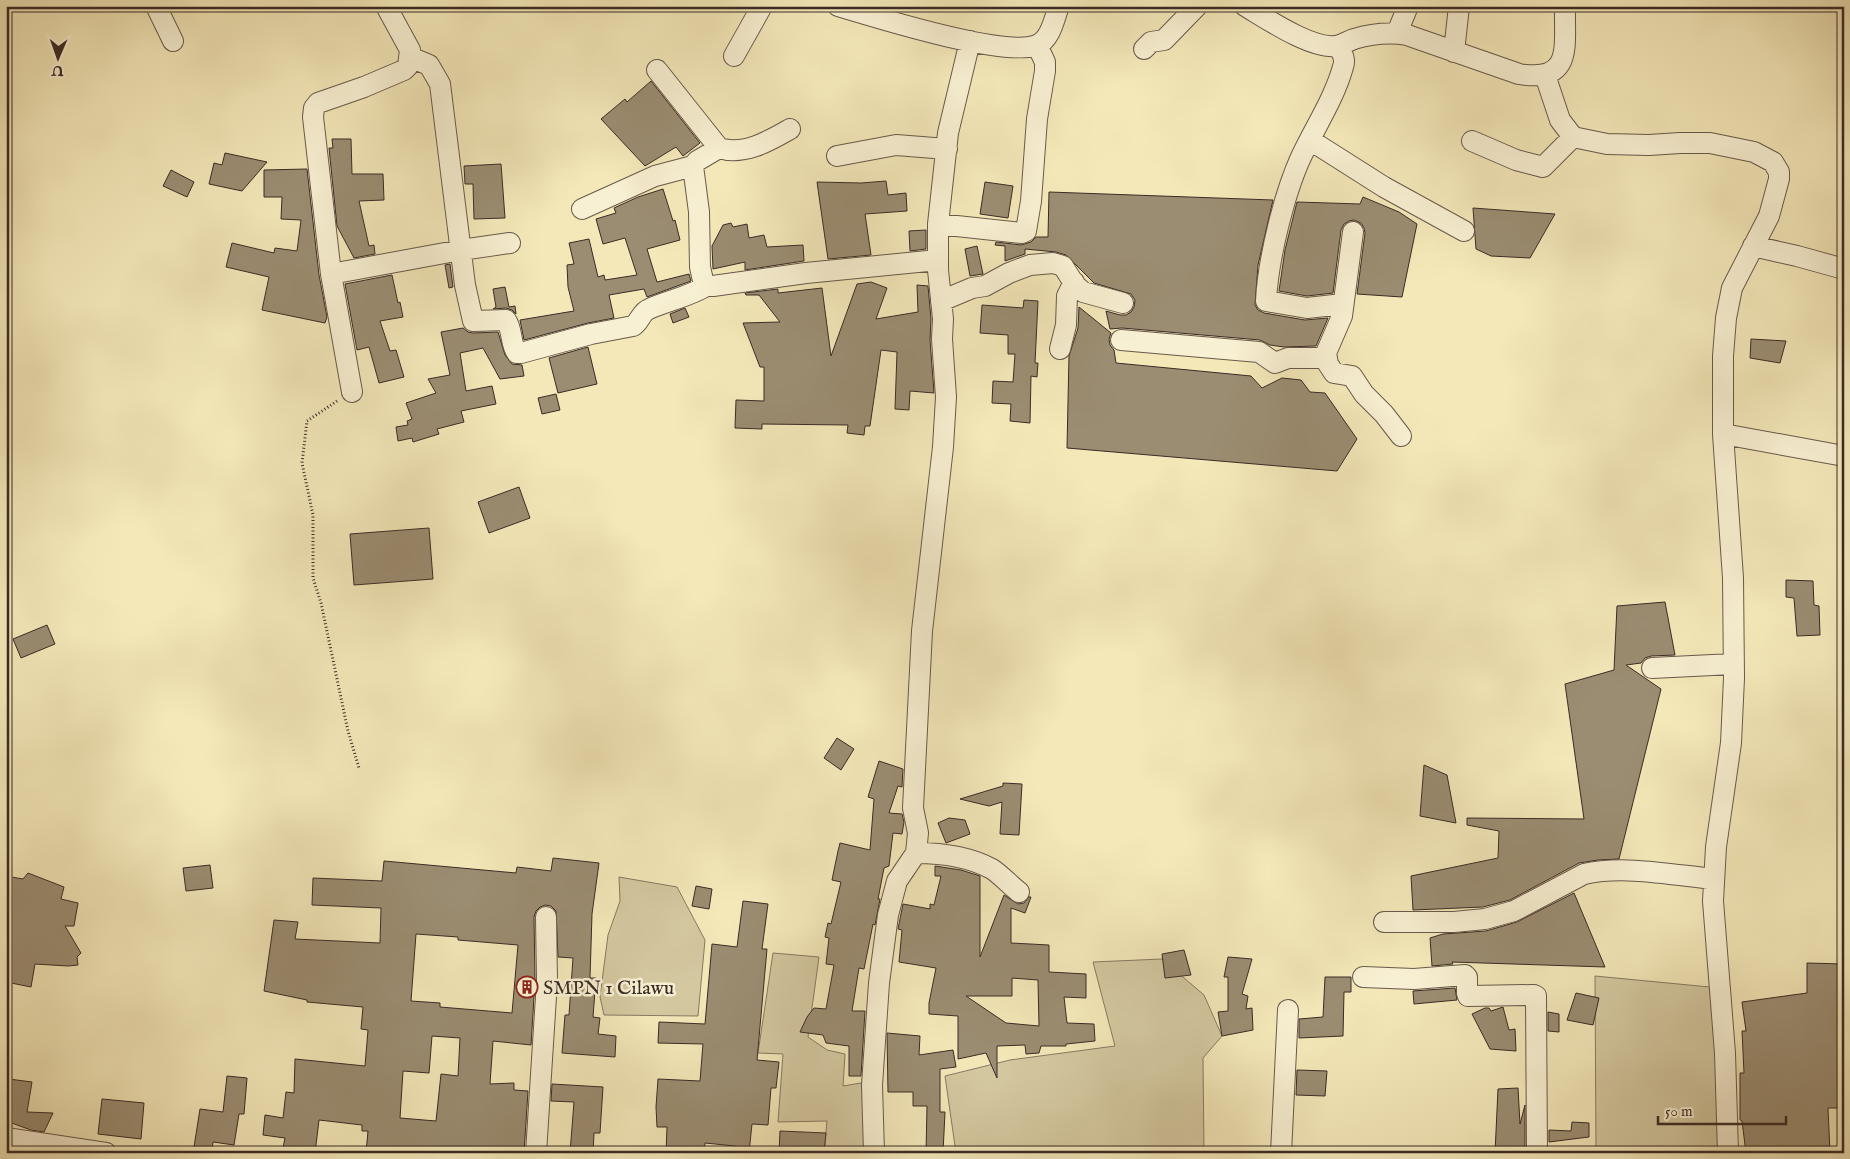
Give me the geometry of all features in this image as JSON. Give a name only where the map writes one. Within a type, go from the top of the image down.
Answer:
[{"type":"street","points":[[156,6],[172,41]]},
{"type":"street","points":[[352,392],[331,274],[313,117],[314,108],[318,103],[364,87],[404,70],[408,66],[410,50],[386,6]]},
{"type":"street","points":[[734,56],[762,6]]},
{"type":"street","points":[[838,6],[896,24],[970,41],[1014,48],[1037,45],[1043,42],[1050,33],[1060,6]]},
{"type":"street","points":[[1144,49],[1151,42],[1164,40],[1197,6]]},
{"type":"street","points":[[1245,6],[1284,29],[1311,42],[1328,47],[1338,46],[1354,39],[1376,34],[1397,33],[1533,77],[1545,75],[1558,67],[1564,58],[1565,6]]},
{"type":"street","points":[[1397,33],[1408,6]]},
{"type":"street","points":[[1454,52],[1459,6]]},
{"type":"street","points":[[874,1153],[872,1085],[879,983],[888,915],[897,881],[916,853],[918,833],[913,808],[922,632],[942,452],[946,398],[942,339],[943,319],[938,260],[938,224],[948,133],[970,41]]},
{"type":"street","points":[[938,224],[1026,231],[1031,201],[1036,119],[1045,71],[1045,62],[1037,45]]},
{"type":"street","points":[[1338,46],[1345,58],[1344,66],[1331,100],[1301,157],[1289,191],[1276,236],[1266,301],[1307,308],[1343,304]]},
{"type":"street","points":[[410,57],[429,65],[440,84],[471,320],[478,322],[506,320],[509,325],[514,349],[517,353],[592,334],[633,326],[647,310],[687,297],[708,286],[806,273],[938,260]]},
{"type":"street","points":[[657,70],[719,148]]},
{"type":"street","points":[[1545,75],[1560,120],[1573,137],[1607,144],[1710,143],[1754,152],[1764,156],[1778,167],[1779,179],[1768,216],[1732,288],[1726,318],[1723,356],[1723,434],[1732,578],[1733,664],[1731,743],[1716,847],[1713,901],[1726,1053],[1728,1153]]},
{"type":"street","points":[[582,209],[656,176],[693,166],[697,161],[719,148],[732,150],[750,148],[765,143],[790,129]]},
{"type":"street","points":[[1472,141],[1516,160],[1543,167],[1573,137]]},
{"type":"street","points":[[1310,140],[1384,187],[1464,231]]},
{"type":"street","points":[[837,156],[896,145],[947,149]]},
{"type":"street","points":[[693,166],[700,212],[700,267],[704,284],[708,286]]},
{"type":"street","points":[[1353,232],[1340,322],[1327,349],[1326,358],[1334,373],[1352,376],[1360,390],[1384,414],[1401,436]]},
{"type":"street","points":[[331,274],[510,243]]},
{"type":"street","points":[[1753,246],[1844,269]]},
{"type":"street","points":[[941,301],[972,288],[985,286],[1009,273],[1030,266],[1053,264],[1063,266],[1083,292],[1124,303]]},
{"type":"street","points":[[1060,349],[1066,325],[1068,292],[1074,282]]},
{"type":"street","points":[[1121,340],[1259,352],[1275,363],[1291,357],[1326,358]]},
{"type":"street","points":[[1723,434],[1844,456]]},
{"type":"street","points":[[1652,668],[1733,664]]},
{"type":"street","points":[[916,853],[956,856],[971,860],[993,870],[1018,892]]},
{"type":"street","points":[[1384,922],[1454,922],[1485,919],[1514,911],[1584,874],[1596,871],[1623,870],[1714,878]]},
{"type":"street","points":[[536,1153],[547,981],[546,917]]},
{"type":"street","points":[[1363,977],[1414,979],[1465,975],[1467,978],[1468,996],[1536,996],[1537,1153]]},
{"type":"street","points":[[1281,1153],[1288,1010]]},
{"type":"street","points":[[6,1138],[106,1153]]},
{"type":"path","points":[[352,392],[307,421],[302,463],[313,515],[313,578],[321,604],[348,731],[359,768]]},
{"type":"shaded area","points":[[619,877],[677,887],[705,940],[698,1016],[604,1015],[600,997],[608,935],[620,901]]},
{"type":"shaded area","points":[[773,953],[819,957],[808,1037],[827,1050],[845,1054],[843,1086],[867,1082],[868,1153],[824,1153],[827,1121],[778,1122],[783,1054],[758,1053]]},
{"type":"shaded area","points":[[1162,959],[1204,995],[1222,1036],[1203,1058],[1204,1153],[956,1153],[945,1076],[1010,1060],[1115,1046],[1093,962]]},
{"type":"shaded area","points":[[1595,976],[1720,988],[1720,1153],[1596,1153]]},
{"type":"building","points":[[651,81],[700,143],[683,156],[676,147],[645,166],[601,119],[625,99],[627,102]]},
{"type":"building","points":[[332,139],[351,139],[352,174],[383,174],[384,200],[359,201],[369,246],[374,245],[375,254],[354,258],[337,226],[329,148],[333,148]]},
{"type":"building","points":[[225,153],[267,162],[242,191],[209,184],[214,163],[222,165]]},
{"type":"building","points":[[501,164],[505,218],[474,219],[473,184],[465,184],[464,166]]},
{"type":"building","points":[[307,169],[319,275],[327,317],[325,323],[262,310],[269,277],[226,267],[232,243],[274,253],[275,248],[297,251],[301,220],[281,219],[282,197],[264,197],[264,170]]},
{"type":"building","points":[[171,170],[194,182],[187,197],[163,186]]},
{"type":"building","points":[[886,181],[888,195],[906,193],[907,211],[865,214],[871,255],[828,259],[817,182],[861,183]]},
{"type":"building","points":[[985,182],[1013,186],[1008,218],[980,214]]},
{"type":"building","points":[[663,189],[673,221],[675,220],[680,240],[647,249],[657,282],[689,274],[691,281],[647,297],[644,289],[609,295],[614,318],[524,340],[520,320],[574,311],[568,287],[567,265],[574,264],[569,243],[589,239],[598,277],[604,275],[605,280],[637,275],[625,238],[603,244],[596,219],[616,213],[614,208],[638,197]]},
{"type":"building","points":[[1049,192],[1273,200],[1258,265],[1255,305],[1258,310],[1264,313],[1305,320],[1328,318],[1316,346],[1284,347],[1270,345],[1260,340],[1122,328],[1110,329],[1106,311],[1120,315],[1126,315],[1131,312],[1135,300],[1131,294],[1094,283],[1066,255],[1056,252],[1025,249],[1025,254],[1005,261],[1005,246],[995,245],[996,242],[1021,245],[1031,242],[1036,237],[1048,237]]},
{"type":"building","points":[[1363,197],[1399,212],[1417,224],[1402,297],[1357,294],[1365,233],[1361,223],[1354,220],[1344,224],[1341,230],[1333,293],[1307,296],[1279,291],[1285,250],[1297,202],[1360,204]]},
{"type":"building","points":[[1473,208],[1555,214],[1530,258],[1491,256],[1476,249]]},
{"type":"building","points":[[731,223],[733,227],[747,224],[749,238],[764,235],[767,247],[803,245],[804,261],[745,270],[745,262],[713,269],[712,246],[723,225]]},
{"type":"building","points":[[926,230],[926,249],[910,251],[909,231]]},
{"type":"building","points":[[977,246],[983,274],[970,276],[965,249]]},
{"type":"building","points":[[450,264],[453,287],[449,288],[445,265]]},
{"type":"building","points":[[392,275],[403,317],[380,321],[390,351],[396,350],[404,377],[379,383],[369,347],[357,350],[345,284]]},
{"type":"building","points":[[871,282],[887,288],[876,319],[918,312],[917,285],[928,286],[934,393],[910,391],[909,410],[895,409],[897,352],[881,350],[870,426],[865,426],[864,435],[847,433],[848,425],[762,424],[762,429],[735,428],[736,400],[764,401],[764,367],[760,367],[743,323],[780,322],[759,295],[746,295],[745,293],[778,289],[778,293],[822,288],[831,356],[857,284]]},
{"type":"building","points":[[505,287],[509,307],[515,306],[516,314],[506,308],[493,309],[496,307],[493,289]]},
{"type":"building","points":[[1024,300],[1038,301],[1035,363],[1038,363],[1037,377],[1031,376],[1030,423],[1010,421],[1011,404],[992,403],[993,381],[1013,382],[1015,354],[1008,354],[1008,335],[980,333],[982,305],[1023,308]]},
{"type":"building","points":[[1079,307],[1111,333],[1110,345],[1114,350],[1116,363],[1251,376],[1262,388],[1282,378],[1301,380],[1310,392],[1325,393],[1357,439],[1337,471],[1067,448],[1069,356],[1078,328]]},
{"type":"building","points":[[685,308],[689,317],[673,323],[670,314]]},
{"type":"building","points":[[463,328],[473,333],[498,332],[505,355],[512,364],[522,365],[524,376],[500,379],[483,348],[460,353],[466,391],[492,386],[496,404],[461,411],[464,422],[437,429],[439,434],[413,442],[412,438],[398,441],[396,427],[408,425],[407,421],[412,419],[406,403],[436,393],[428,379],[450,375],[441,332]]},
{"type":"building","points":[[1751,339],[1786,341],[1780,363],[1750,358]]},
{"type":"building","points":[[588,347],[597,384],[558,393],[549,358]]},
{"type":"building","points":[[556,394],[560,410],[542,414],[538,398]]},
{"type":"building","points":[[519,487],[530,518],[489,533],[478,502]]},
{"type":"building","points":[[429,528],[433,579],[354,585],[350,534]]},
{"type":"building","points":[[1786,580],[1813,581],[1814,605],[1819,606],[1820,635],[1797,636],[1794,598],[1786,597]]},
{"type":"building","points":[[1665,602],[1675,655],[1651,656],[1645,658],[1641,663],[1626,665],[1661,689],[1619,859],[1579,863],[1510,900],[1483,907],[1413,910],[1411,876],[1498,858],[1499,831],[1467,825],[1467,818],[1584,819],[1565,684],[1614,670],[1617,606]]},
{"type":"building","points":[[47,625],[55,644],[21,658],[13,639]]},
{"type":"building","points":[[837,738],[854,749],[841,770],[824,758]]},
{"type":"building","points":[[879,761],[903,769],[902,787],[898,786],[889,813],[902,814],[904,822],[902,834],[893,833],[889,866],[884,868],[875,925],[873,924],[864,969],[859,968],[852,1011],[865,1011],[861,1076],[849,1076],[849,1046],[826,1043],[823,1035],[800,1032],[807,1017],[814,1008],[826,1009],[834,965],[826,964],[829,938],[825,937],[828,923],[831,924],[841,882],[832,880],[838,851],[840,843],[870,850],[874,799],[868,797]]},
{"type":"building","points":[[1424,765],[1447,775],[1456,823],[1420,816]]},
{"type":"building","points":[[1003,783],[1022,784],[1019,835],[1000,834],[1002,802],[989,806],[960,799],[1003,786]]},
{"type":"building","points":[[949,818],[965,820],[970,834],[946,843],[938,823]]},
{"type":"building","points":[[553,858],[599,863],[592,914],[590,978],[596,978],[593,1017],[600,1018],[598,1034],[616,1036],[615,1057],[562,1053],[565,1015],[569,1015],[573,958],[558,957],[556,911],[551,906],[545,905],[540,907],[534,917],[535,981],[531,1045],[493,1041],[490,1084],[514,1083],[514,1090],[528,1091],[524,1153],[443,1153],[393,1149],[393,1153],[366,1153],[368,1131],[362,1131],[362,1125],[319,1120],[315,1153],[282,1153],[285,1138],[263,1135],[265,1115],[283,1118],[286,1092],[294,1093],[295,1059],[365,1066],[368,1030],[361,1029],[363,1007],[307,1002],[307,1000],[264,991],[274,920],[298,922],[295,939],[380,943],[381,908],[312,905],[313,878],[382,881],[384,861],[516,873],[517,867],[551,871]],"holes":[[[416,934],[458,937],[458,940],[518,945],[512,1013],[440,1007],[440,1003],[411,1001]],[[432,1036],[460,1038],[458,1076],[441,1074],[436,1121],[400,1118],[403,1071],[429,1073]]]},
{"type":"building","points":[[210,865],[213,888],[186,891],[183,868]]},
{"type":"building","points":[[935,866],[961,870],[980,876],[980,957],[1004,895],[1018,904],[1024,903],[1031,897],[1025,913],[1011,908],[1011,943],[1049,945],[1049,972],[1086,974],[1086,998],[1064,997],[1067,1023],[1094,1024],[1095,1041],[1066,1044],[1066,1046],[1041,1046],[1039,1053],[1026,1054],[1025,1045],[997,1046],[997,1078],[986,1053],[958,1059],[958,1016],[929,1014],[929,1003],[936,968],[899,962],[902,930],[898,929],[903,904],[930,909],[930,904],[934,905],[941,876],[935,876]],"holes":[[[1012,978],[1038,980],[1039,1026],[1006,1023],[966,996],[1012,996]]]},
{"type":"building","points":[[28,873],[64,887],[61,899],[78,903],[74,926],[65,926],[81,953],[77,957],[78,965],[35,964],[31,987],[6,982],[6,958],[9,942],[6,941],[6,876],[23,879]]},
{"type":"building","points":[[696,886],[712,889],[709,909],[692,906]]},
{"type":"building","points":[[1574,893],[1605,967],[1452,962],[1453,964],[1432,966],[1430,938],[1443,934],[1486,931],[1517,922]]},
{"type":"building","points":[[743,901],[768,904],[762,949],[767,949],[757,1060],[779,1062],[776,1088],[771,1088],[768,1125],[752,1124],[749,1153],[734,1153],[735,1146],[705,1143],[704,1153],[666,1153],[667,1127],[657,1127],[658,1079],[700,1081],[703,1044],[658,1043],[659,1022],[705,1024],[712,944],[737,947]]},
{"type":"building","points":[[1184,950],[1191,975],[1165,978],[1162,954]]},
{"type":"building","points":[[1228,957],[1252,959],[1242,994],[1248,996],[1246,1009],[1252,1008],[1253,1030],[1222,1036],[1218,1012],[1228,1011],[1228,977],[1224,977]]},
{"type":"building","points":[[1807,963],[1842,964],[1841,1007],[1844,1008],[1843,1108],[1828,1108],[1830,1153],[1746,1153],[1742,1121],[1740,1120],[1740,1073],[1744,1073],[1742,1031],[1746,1031],[1742,1002],[1807,993]]},
{"type":"building","points":[[1325,977],[1351,977],[1351,992],[1344,992],[1343,1036],[1299,1038],[1299,1019],[1323,1017]]},
{"type":"building","points":[[1455,988],[1457,1000],[1414,1004],[1413,991]]},
{"type":"building","points":[[1576,993],[1599,998],[1593,1025],[1567,1020]]},
{"type":"building","points":[[1503,1007],[1509,1030],[1515,1029],[1516,1051],[1490,1049],[1472,1014],[1485,1008],[1489,1008],[1491,1011]]},
{"type":"building","points":[[1548,1012],[1559,1014],[1559,1032],[1548,1031]]},
{"type":"building","points":[[887,1033],[920,1036],[919,1055],[953,1050],[956,1067],[940,1069],[940,1112],[945,1112],[943,1153],[926,1153],[927,1106],[913,1106],[913,1092],[888,1092]]},
{"type":"building","points":[[1297,1070],[1327,1071],[1325,1096],[1296,1095]]},
{"type":"building","points":[[227,1076],[247,1078],[244,1114],[239,1114],[234,1145],[213,1142],[212,1150],[194,1147],[200,1109],[223,1112]]},
{"type":"building","points":[[9,1079],[32,1082],[27,1112],[53,1113],[44,1132],[31,1130],[6,1121],[6,1105],[10,1105]]},
{"type":"building","points":[[552,1084],[603,1087],[600,1133],[594,1133],[593,1153],[570,1153],[574,1102],[551,1101]]},
{"type":"building","points":[[1518,1088],[1520,1124],[1525,1105],[1525,1153],[1495,1153],[1498,1089]]},
{"type":"building","points":[[102,1099],[144,1103],[141,1139],[98,1134]]},
{"type":"building","points":[[1572,1122],[1589,1123],[1589,1137],[1549,1142],[1549,1130],[1571,1131]]},
{"type":"building","points":[[780,1131],[826,1133],[824,1153],[779,1152]]},
{"type":"place","name":"SMPN 1 Cilawu","points":[[527,987]]}]
